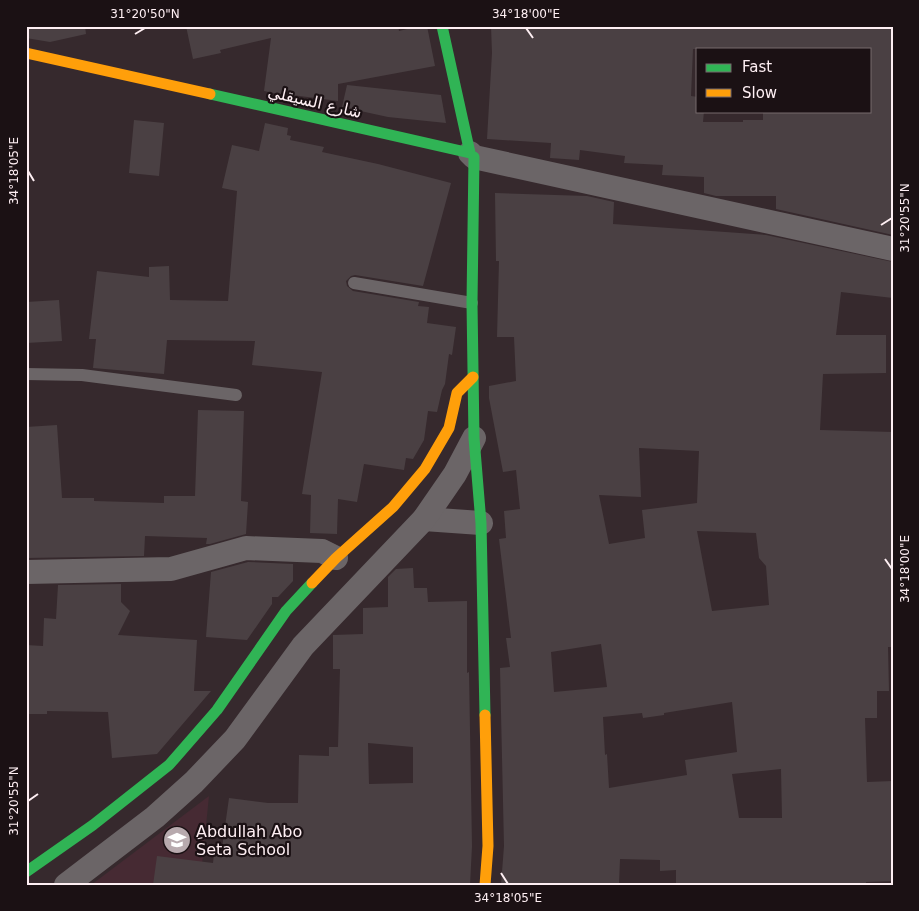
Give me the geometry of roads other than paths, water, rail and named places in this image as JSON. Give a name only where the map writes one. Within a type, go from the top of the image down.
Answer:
[{"type":"street","points":[[442,26],[472,155],[474,438],[481,523],[488,846],[485,885]]},
{"type":"street","name":"شارع السيقلي","points":[[26,53],[472,155]]},
{"type":"street","points":[[472,155],[893,249]]},
{"type":"street","points":[[26,872],[93,825],[168,765],[217,710],[286,611],[336,558],[393,507],[425,469],[449,428],[456,393],[473,377]]},
{"type":"street","points":[[66,885],[155,817],[194,782],[235,739],[303,646],[424,519],[456,474],[474,438]]},
{"type":"street","points":[[424,519],[481,523]]},
{"type":"street","points":[[26,572],[170,569],[246,548],[322,551],[336,558]]},
{"type":"lane","points":[[354,283],[472,303]]},
{"type":"lane","points":[[26,374],[82,375],[236,395]]},
{"type":"place","name":"ِAbdullah Abo Seta School","points":[[177,840]]}]
